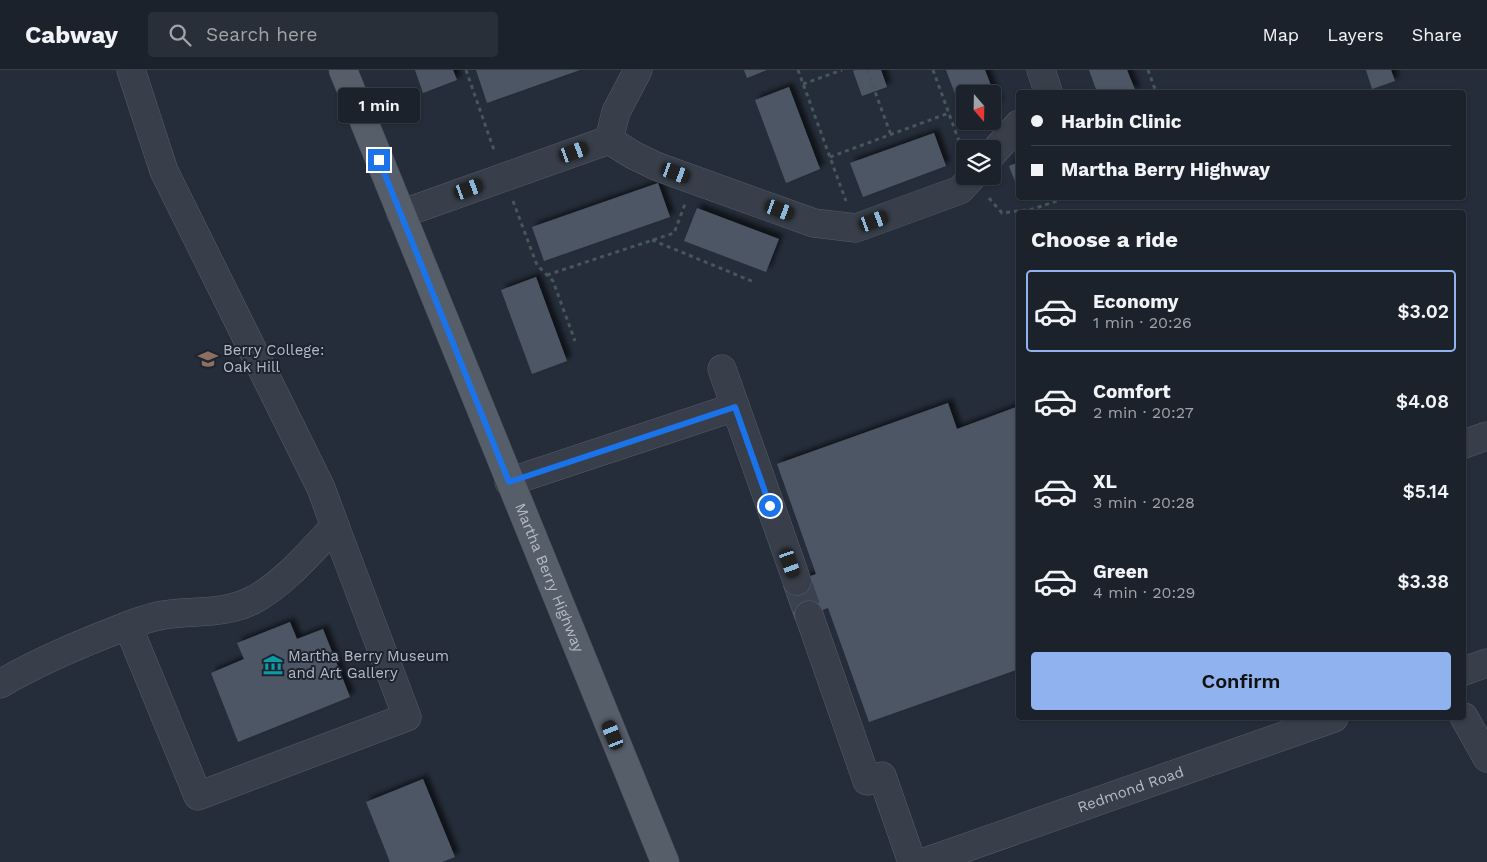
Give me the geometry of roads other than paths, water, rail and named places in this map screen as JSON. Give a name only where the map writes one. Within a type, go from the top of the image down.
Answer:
[{"type":"main road","name":"Martha Berry Highway","points":[[343,70],[665,862]]},
{"type":"street","points":[[128,626],[198,796],[407,717],[321,488],[164,171],[131,70]]},
{"type":"street","points":[[608,140],[616,112],[638,70]]},
{"type":"street","points":[[1041,70],[1048,90]]},
{"type":"street","points":[[1001,144],[1016,127]]},
{"type":"street","points":[[401,214],[608,140]]},
{"type":"street","points":[[608,140],[658,167],[814,223],[856,228],[975,185]]},
{"type":"street","points":[[722,369],[797,581]]},
{"type":"street","points":[[509,482],[735,407]]},
{"type":"street","points":[[1466,443],[1487,436]]},
{"type":"street","points":[[0,684],[55,655],[128,626],[164,615],[215,612],[253,600],[271,588],[299,563],[334,526]]},
{"type":"street","points":[[809,615],[874,779],[912,862]]},
{"type":"street","points":[[1466,670],[1487,663]]},
{"type":"street","name":"Redmond Road","points":[[935,860],[1328,720]]},
{"type":"street","points":[[1466,720],[1487,758]]},
{"type":"tunnel","points":[[797,581],[809,615]]},
{"type":"place","name":"Berry College: Oak Hill","points":[[208,359]]},
{"type":"place","name":"Martha Berry Museum and Art Gallery","points":[[273,665]]}]
